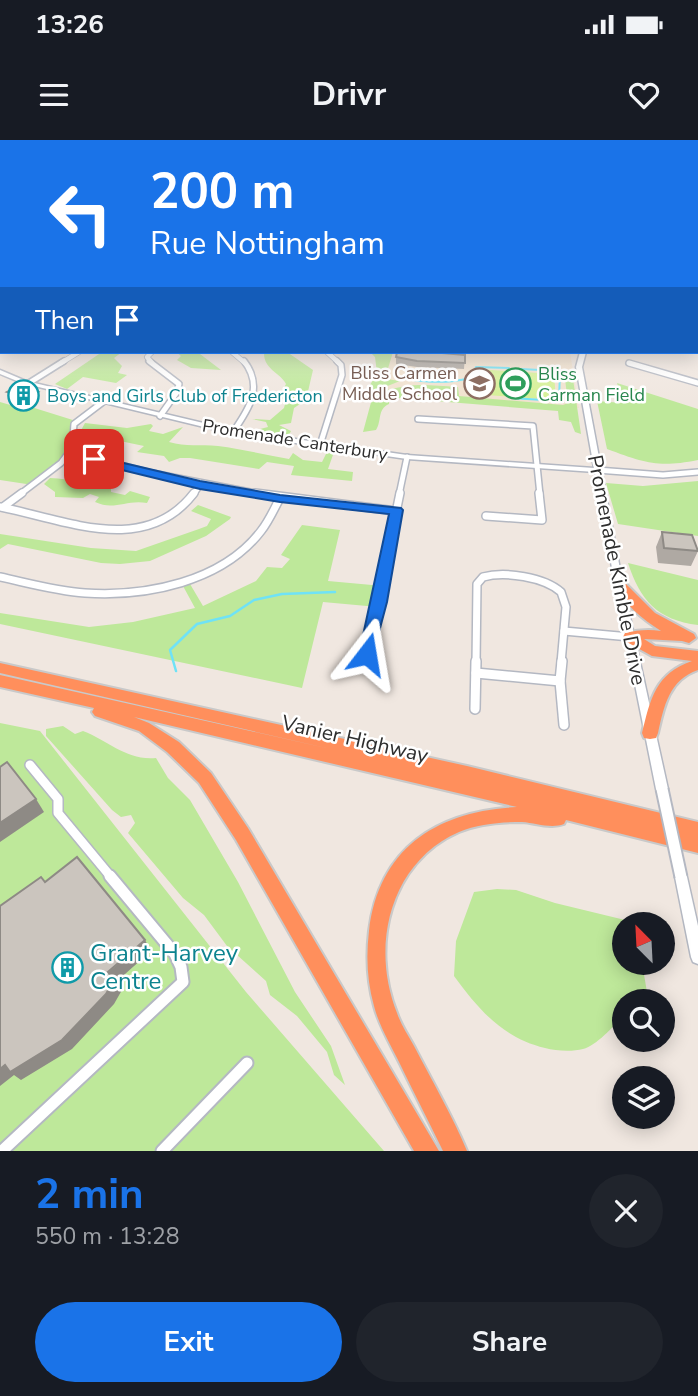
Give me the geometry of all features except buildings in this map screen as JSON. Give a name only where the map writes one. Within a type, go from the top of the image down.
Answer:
[{"type":"highway","points":[[619,584],[641,612],[662,626],[694,639]]},
{"type":"highway","points":[[630,637],[645,634],[694,639]]},
{"type":"highway","points":[[630,637],[652,651],[698,656]]},
{"type":"highway","points":[[650,733],[658,696],[665,683],[676,674],[698,664]]},
{"type":"highway","name":"Vanier Highway","points":[[0,668],[467,773],[698,830]]},
{"type":"highway","name":"Vanier Highway","points":[[0,681],[443,780],[698,847]]},
{"type":"highway","points":[[49,693],[144,727],[173,747],[205,778],[242,834],[427,1151]]},
{"type":"highway","points":[[455,1151],[386,1012],[377,971],[377,928],[389,885],[409,856],[436,832],[473,817],[509,814],[543,816],[698,847]]},
{"type":"street","points":[[29,383],[75,354]]},
{"type":"street","points":[[150,354],[147,357],[149,361],[179,384],[177,392],[160,416]]},
{"type":"street","points":[[233,432],[253,401],[256,386],[253,372],[234,354]]},
{"type":"street","points":[[320,445],[342,375],[341,365],[332,354]]},
{"type":"street","name":"Promenade Kimble Drive","points":[[582,354],[579,368],[597,470],[698,957]]},
{"type":"street","points":[[629,363],[698,383]]},
{"type":"street","name":"Promenade Canterbury","points":[[0,372],[29,383],[233,432],[407,457],[597,470]]},
{"type":"street","points":[[1,507],[61,463],[70,452],[74,424],[103,402]]},
{"type":"street","points":[[418,419],[533,426],[542,520],[486,516]]},
{"type":"street","points":[[70,452],[200,485],[280,498],[396,510]]},
{"type":"street","points":[[367,654],[380,602],[407,457]]},
{"type":"street","points":[[597,470],[663,475],[698,471]]},
{"type":"street","points":[[1,507],[107,529],[135,529],[169,518],[184,506],[200,485]]},
{"type":"street","points":[[0,577],[98,594],[142,591],[184,580],[217,566],[243,549],[261,531],[280,498]]},
{"type":"street","points":[[475,709],[477,584],[485,576],[508,576],[545,583],[559,589],[565,598],[559,681],[564,725]]},
{"type":"street","points":[[564,631],[630,637]]},
{"type":"street","points":[[476,673],[559,681]]},
{"type":"street","points":[[2,1151],[183,982],[181,967],[175,954],[58,813],[58,799],[30,765]]},
{"type":"street","points":[[162,1151],[247,1063]]},
{"type":"shaded area","name":"Bliss Carmen Middle School","points":[[391,354],[570,354],[579,408],[384,390]]},
{"type":"green space","points":[[99,354],[119,354],[114,358],[122,366],[118,373],[127,375],[116,383],[83,377],[67,389],[55,384]]},
{"type":"green space","points":[[178,354],[200,354],[221,370],[191,368],[177,360],[181,356]]},
{"type":"green space","points":[[264,354],[290,354],[313,370],[306,400],[294,408],[291,423],[279,425],[291,431],[288,437],[252,431],[268,427],[266,422],[252,419],[270,420],[284,408],[286,400],[278,398],[286,384],[265,359]]},
{"type":"green space","points":[[372,354],[392,354],[387,379],[400,381],[385,387],[389,390],[416,385],[458,387],[459,396],[563,405],[568,403],[564,371],[572,372],[581,434],[575,432],[571,422],[559,420],[558,411],[398,398],[389,400],[389,404],[381,412],[376,430],[363,432],[373,395],[370,385],[377,373],[375,357]]},
{"type":"green space","name":"Bliss Carman Field","points":[[476,369],[554,374],[556,400],[474,394]]},
{"type":"green space","points":[[617,383],[698,409],[698,460],[672,464],[652,463],[607,449],[597,401],[623,403]]},
{"type":"green space","points":[[0,402],[24,409],[28,406],[76,421],[70,452],[33,485],[0,480]]},
{"type":"green space","points":[[85,423],[127,428],[151,424],[153,426],[149,431],[163,434],[183,427],[169,442],[227,447],[289,459],[293,453],[303,460],[322,462],[326,454],[334,452],[328,469],[353,472],[352,481],[291,475],[294,466],[267,462],[259,469],[190,458],[169,462],[164,456],[137,452],[144,446],[120,441],[111,444],[102,438],[79,434]]},
{"type":"green space","points":[[50,478],[111,488],[111,492],[125,495],[130,491],[150,497],[147,503],[108,505],[95,502],[99,497],[90,494],[83,498],[55,497],[55,492],[44,484]]},
{"type":"green space","points":[[698,481],[698,536],[618,524],[606,483],[643,486]]},
{"type":"green space","points":[[198,505],[231,517],[206,536],[150,561],[101,563],[8,544],[0,549],[0,534],[91,548],[136,551],[207,526],[211,519],[191,511]]},
{"type":"green space","points":[[302,525],[340,530],[328,581],[383,586],[378,607],[323,602],[302,688],[0,624],[0,613],[89,627],[133,622],[195,608],[183,586],[190,584],[203,606],[256,581],[267,567],[282,568],[290,559],[281,555]]},
{"type":"green space","points":[[628,563],[698,580],[698,625],[671,618],[652,606],[638,588]]},
{"type":"green space","points":[[0,723],[40,731],[246,992],[384,1151],[0,1151]]},
{"type":"green space","points":[[63,726],[75,734],[83,731],[127,753],[156,758],[168,778],[190,800],[238,882],[295,992],[331,1046],[345,1085],[334,1075],[327,1052],[297,1016],[270,995],[266,981],[227,946],[204,915],[183,898],[128,833],[135,823],[131,815],[121,817],[112,810],[46,736],[46,729]]},
{"type":"green space","points":[[516,890],[612,917],[612,975],[644,975],[646,989],[612,989],[612,1028],[589,1047],[579,1050],[545,1048],[504,1030],[483,1011],[454,976],[456,941],[474,892]]},
{"type":"waterway","points":[[470,378],[476,367],[509,368]]},
{"type":"waterway","points":[[511,398],[559,401],[560,371],[521,369]]},
{"type":"waterway","points":[[394,375],[412,380],[441,382],[470,378]]},
{"type":"waterway","points":[[470,378],[470,392],[483,396]]},
{"type":"waterway","points":[[176,671],[170,650],[197,624],[230,616],[254,600],[282,594],[335,592]]},
{"type":"place","name":"Bliss Carmen Middle School","points":[[480,383]]},
{"type":"place","name":"Bliss Carman Field","points":[[515,384]]},
{"type":"place","name":"Boys and Girls Club of Fredericton","points":[[24,396]]},
{"type":"place","name":"Grant-Harvey Centre","points":[[67,967]]},
{"type":"route","points":[[94,459],[200,485],[280,498],[396,510],[380,602],[367,654]]}]
